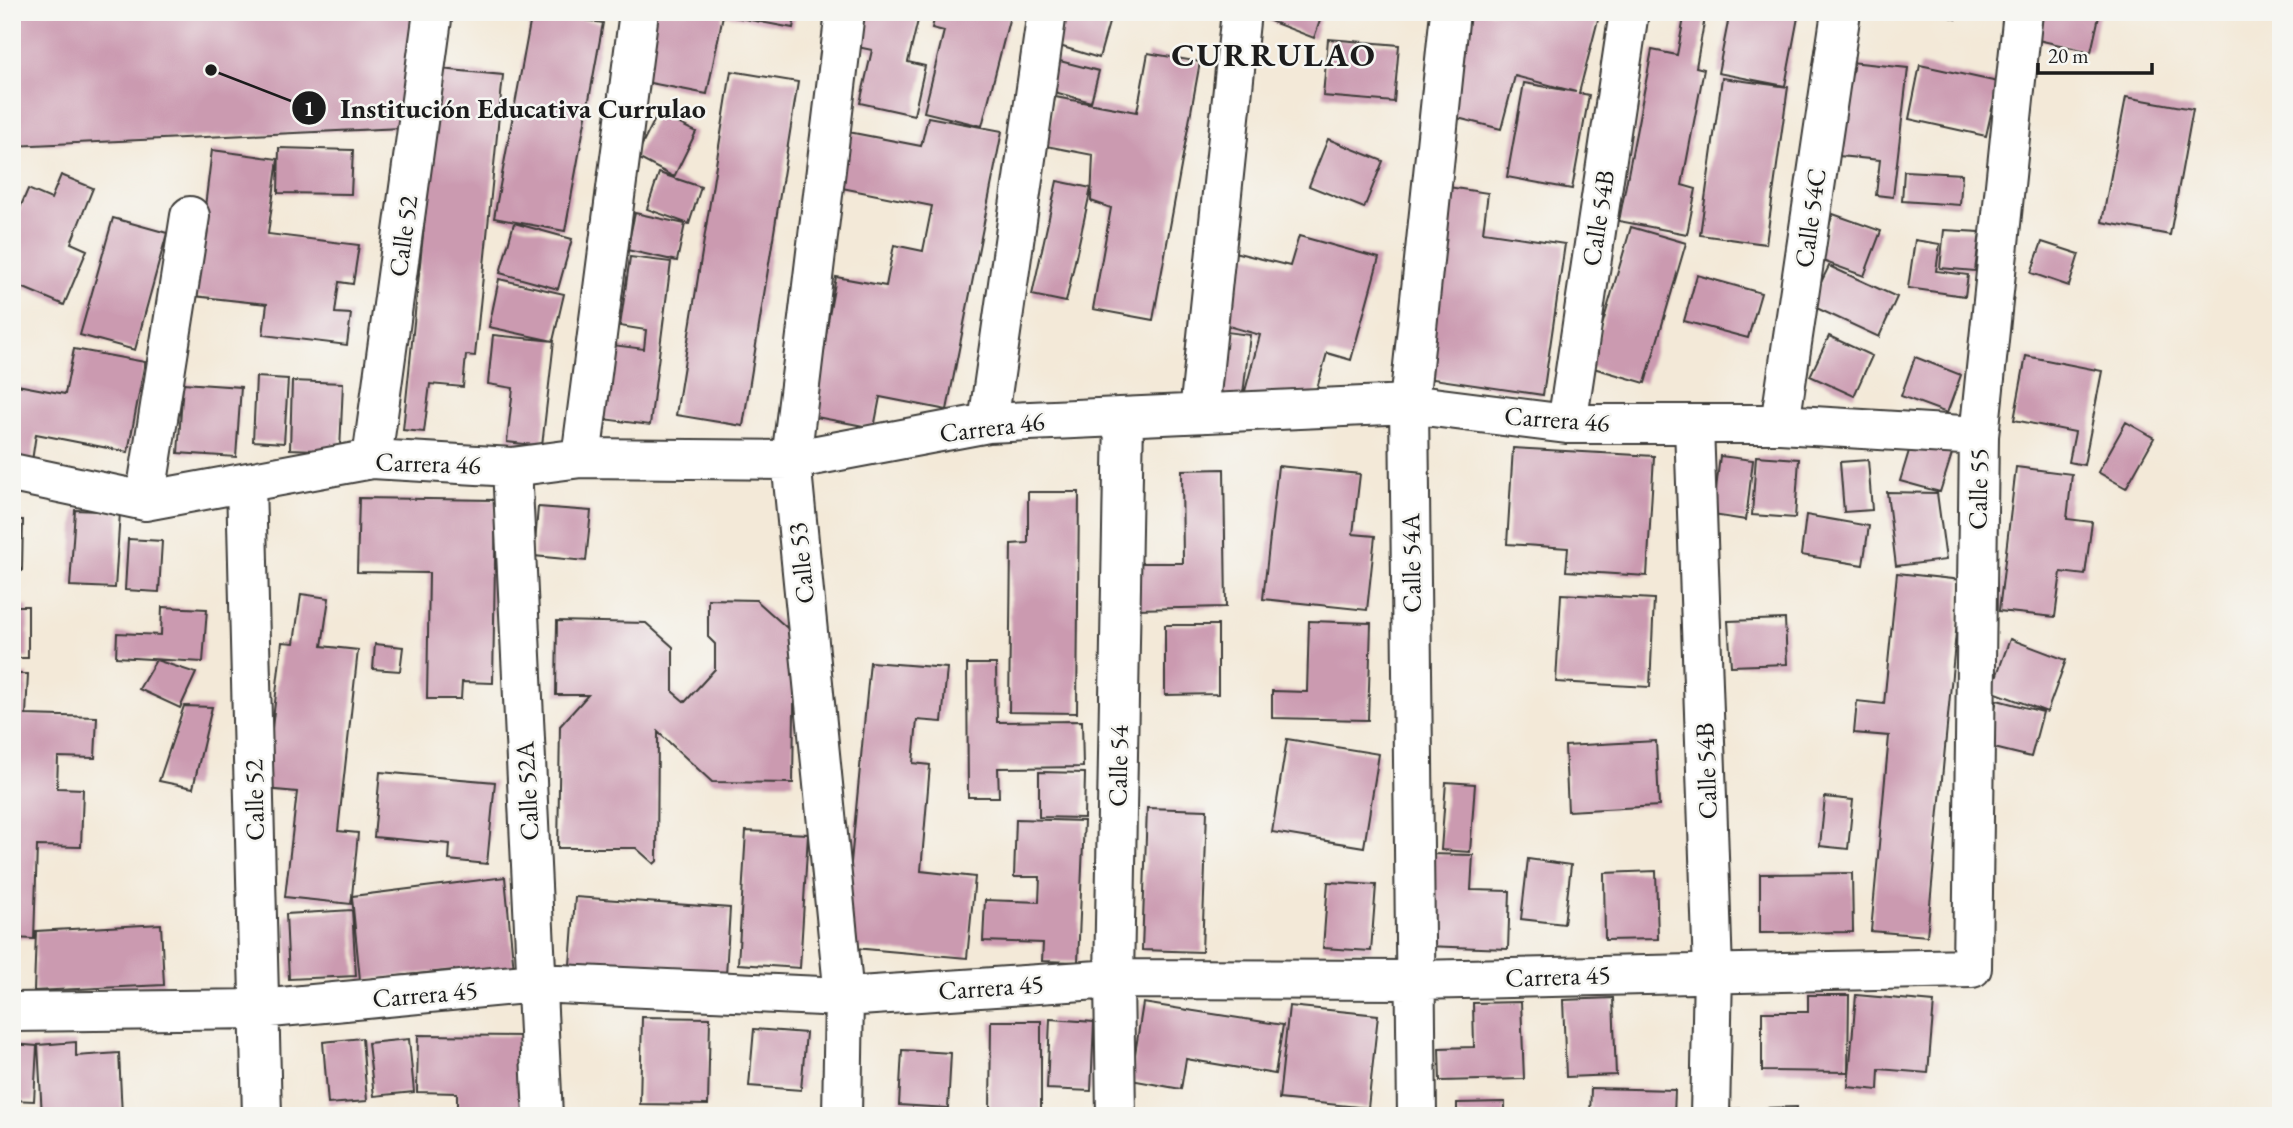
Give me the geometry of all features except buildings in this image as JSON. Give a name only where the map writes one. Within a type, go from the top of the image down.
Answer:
[{"type":"street","name":"Calle 52","points":[[372,459],[433,12]]},
{"type":"street","points":[[581,458],[639,12]]},
{"type":"street","name":"Calle 53","points":[[842,1116],[844,997],[791,460],[845,12]]},
{"type":"street","points":[[988,423],[1047,12]]},
{"type":"street","points":[[1199,414],[1241,12]]},
{"type":"street","name":"Calle 54A","points":[[1417,1116],[1409,404],[1450,12]]},
{"type":"street","name":"Calle 54B","points":[[1567,424],[1629,12]]},
{"type":"street","name":"Calle 54C","points":[[1780,424],[1841,12]]},
{"type":"street","name":"Calle 55","points":[[1972,968],[1979,436],[2023,12]]},
{"type":"street","points":[[145,501],[190,216]]},
{"type":"street","name":"Carrera 46","points":[[12,473],[145,501],[372,459],[512,467],[581,458],[791,460],[988,423],[1409,404],[1567,424],[1780,424],[1979,436]]},
{"type":"street","name":"Calle 54","points":[[1116,1116],[1114,979],[1124,417]]},
{"type":"street","name":"Calle 54B","points":[[1694,426],[1713,971],[1710,1116]]},
{"type":"street","name":"Calle 52A","points":[[512,467],[543,1116]]},
{"type":"street","name":"Calle 52","points":[[246,484],[262,1116]]},
{"type":"street","name":"Carrera 45","points":[[12,1012],[260,1009],[536,983],[844,997],[1114,979],[1415,979],[1713,971],[1972,968]]},
{"type":"place","name":"Institución Educativa Currulao","points":[[211,70]]},
{"type":"district","name":"CURRULAO","points":[[1274,54]]}]
